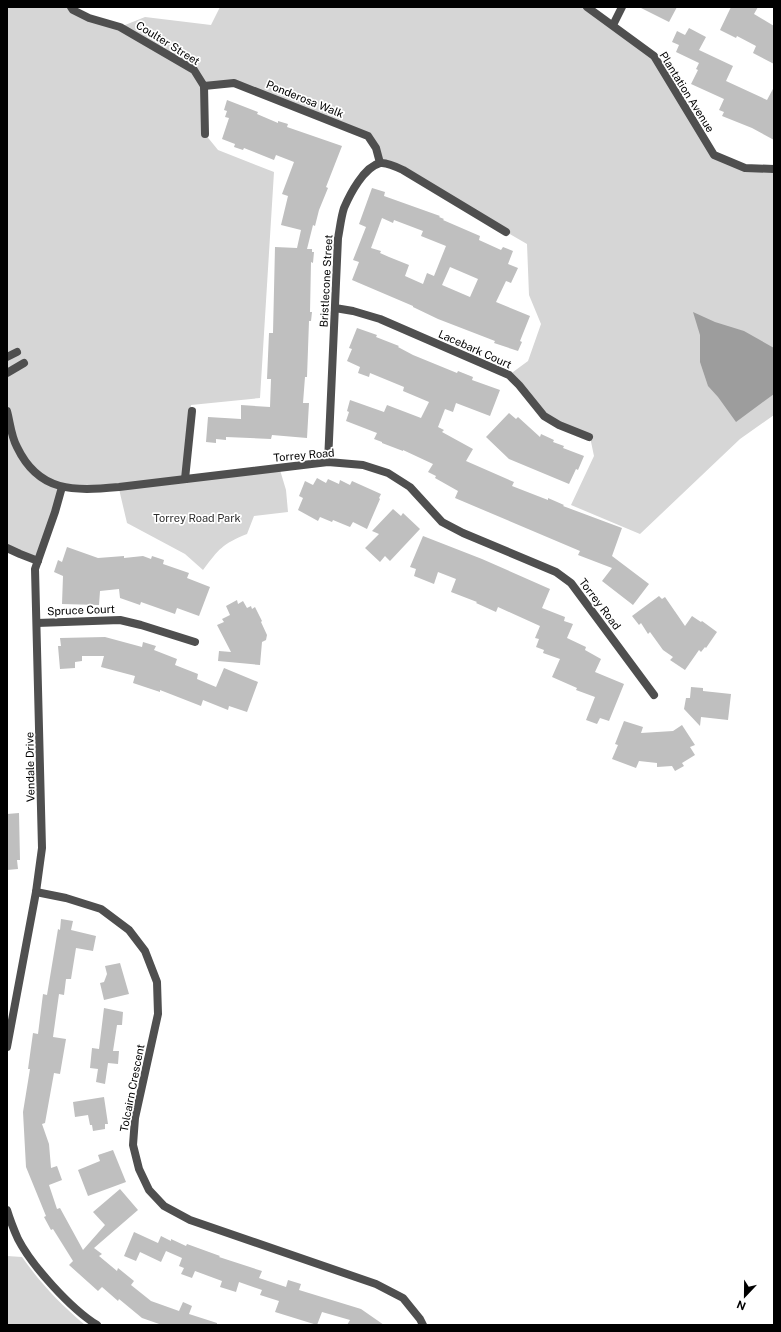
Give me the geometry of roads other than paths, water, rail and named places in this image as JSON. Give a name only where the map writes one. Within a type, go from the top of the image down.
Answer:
[{"type":"street","name":"Coulter Street","points":[[71,7],[73,10],[89,18],[120,27],[194,70],[204,86]]},
{"type":"street","name":"Plantation Avenue","points":[[587,7],[654,56],[714,155],[745,168],[774,169]]},
{"type":"street","points":[[613,25],[622,7]]},
{"type":"street","name":"Ponderosa Walk","points":[[204,86],[234,83],[368,136],[376,148],[380,163]]},
{"type":"street","points":[[204,86],[205,134]]},
{"type":"street","points":[[380,163],[390,164],[403,170],[506,232]]},
{"type":"street","name":"Bristlecone Street","points":[[328,462],[338,238],[344,208],[357,183],[370,168],[380,163]]},
{"type":"street","name":"Lacebark Court","points":[[335,308],[353,311],[380,319],[509,375],[544,416],[558,425],[590,437]]},
{"type":"street","points":[[7,357],[17,352]]},
{"type":"street","points":[[7,373],[24,363]]},
{"type":"street","name":"Torrey Road","points":[[7,411],[16,446],[30,468],[47,482],[62,487],[88,490],[328,462],[363,464],[388,473],[410,487],[442,522],[463,533],[556,572],[571,583],[654,695]]},
{"type":"street","points":[[185,479],[192,411]]},
{"type":"street","name":"Vendale Drive","points":[[7,1047],[9,1026],[36,892],[42,848],[35,569],[62,487]]},
{"type":"street","points":[[7,548],[38,561]]},
{"type":"street","name":"Spruce Court","points":[[37,623],[120,620],[195,642]]},
{"type":"street","name":"Tolcairn Crescent","points":[[36,892],[66,898],[101,909],[123,925],[129,930],[144,951],[157,982],[158,1014],[135,1118],[133,1145],[139,1169],[149,1190],[164,1206],[190,1220],[376,1284],[403,1298],[423,1325]]},
{"type":"street","points":[[7,1210],[18,1240],[36,1266],[61,1296],[97,1325]]},
{"type":"park label","name":"Torrey Road Park","points":[[197,518]]}]
